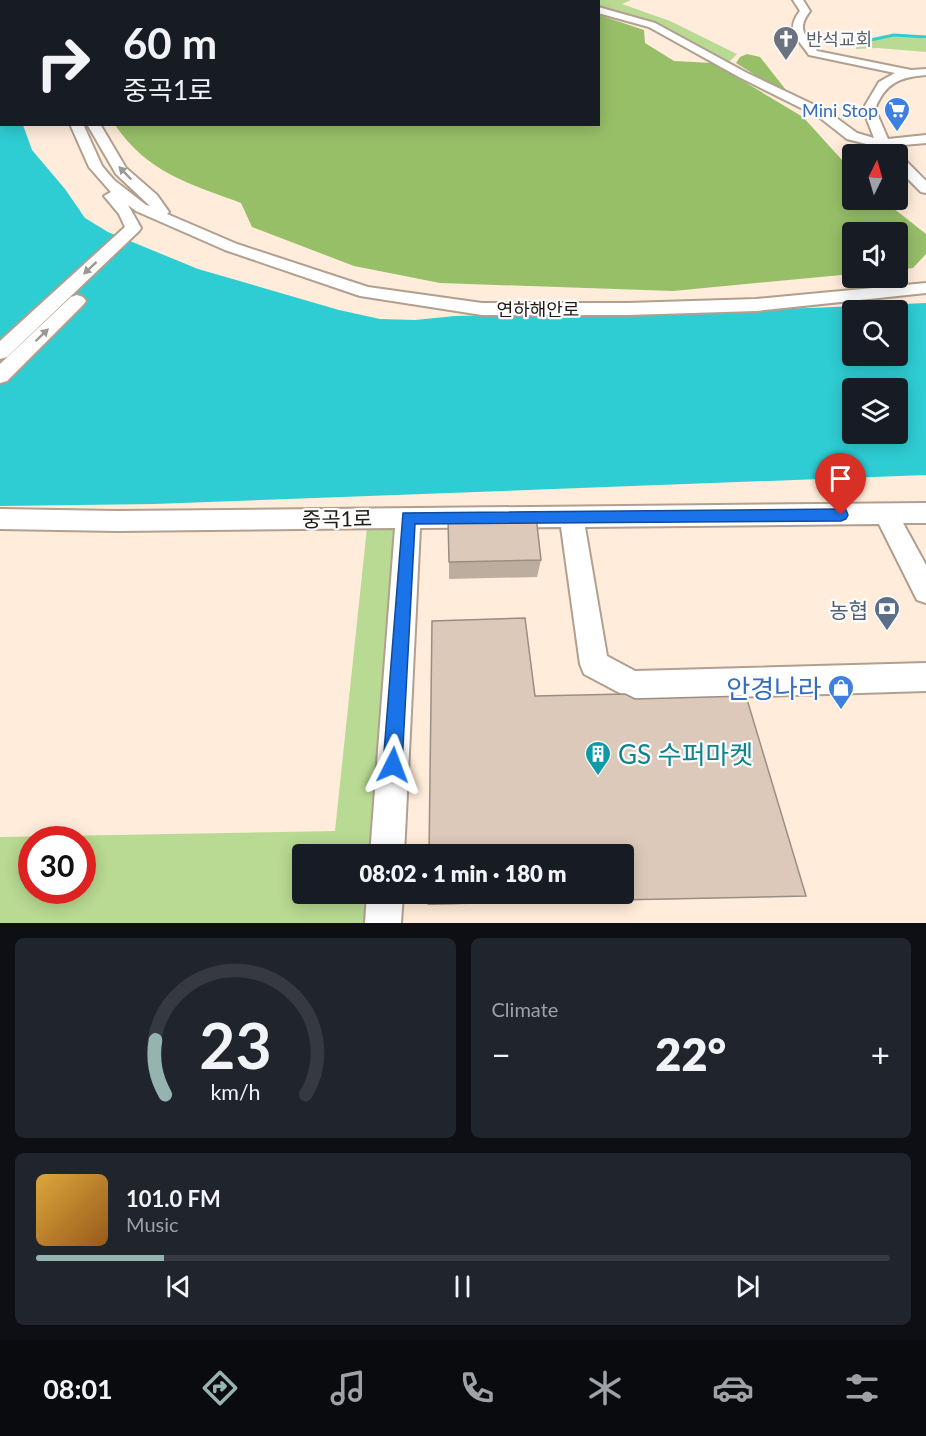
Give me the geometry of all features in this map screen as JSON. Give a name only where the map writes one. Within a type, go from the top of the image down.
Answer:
[{"type":"street","points":[[798,0],[806,12],[797,21],[796,30],[813,53],[910,73]]},
{"type":"street","points":[[600,11],[652,25],[743,75],[823,114],[852,136],[874,144]]},
{"type":"street","points":[[885,144],[869,109],[875,92],[886,81],[897,75],[926,72]]},
{"type":"street","name":"연하해안로","points":[[77,126],[96,167],[108,183],[141,208],[164,216],[231,247],[366,292],[482,309],[628,309],[756,305],[926,288]]},
{"type":"street","name":"연하해안로","points":[[94,126],[121,171],[152,198],[164,216]]},
{"type":"street","points":[[896,144],[903,140],[926,139]]},
{"type":"street","points":[[908,171],[925,187]]},
{"type":"street","points":[[0,352],[133,228],[126,212],[113,200],[108,191],[108,183]]},
{"type":"street","points":[[0,376],[164,216]]},
{"type":"street","name":"중곡1로","points":[[0,519],[117,521],[926,513]]},
{"type":"street","points":[[886,514],[926,591]]},
{"type":"street","points":[[388,844],[408,518]]},
{"type":"street","points":[[572,518],[594,664],[633,686],[926,677]]},
{"type":"street","points":[[383,923],[384,904]]},
{"type":"green space","points":[[600,0],[631,0],[622,4],[670,21],[737,54],[729,62],[653,21],[600,7]]},
{"type":"green space","points":[[600,15],[644,30],[645,43],[674,61],[713,63],[803,117],[842,160],[842,210],[896,210],[926,234],[926,254],[913,268],[908,269],[908,222],[842,222],[842,275],[673,291],[440,283],[354,266],[252,227],[241,203],[170,174],[141,155],[116,126],[600,126]]},
{"type":"green space","points":[[908,36],[926,39],[926,52],[878,48],[856,49],[857,44],[884,37]]},
{"type":"green space","points":[[747,54],[760,57],[786,90],[780,91],[736,63],[740,57]]},
{"type":"green space","points":[[368,518],[408,518],[388,844],[292,844],[292,904],[384,904],[383,923],[0,923],[0,837],[18,837],[18,904],[96,904],[96,835],[335,831]]},
{"type":"water","points":[[0,126],[23,126],[32,150],[65,189],[85,218],[108,232],[198,269],[339,310],[380,319],[415,320],[455,316],[842,307],[842,366],[908,366],[908,304],[926,303],[926,475],[154,504],[0,506]]},
{"type":"building","points":[[536,516],[541,560],[449,562],[448,518]]},
{"type":"building","name":"GS 수퍼마켓","points":[[525,618],[535,696],[625,694],[635,699],[746,696],[806,896],[634,900],[634,844],[429,844],[432,621]]},
{"type":"waterway","points":[[861,42],[894,35],[926,37]]},
{"type":"place","name":"반석교회","points":[[786,62]]},
{"type":"place","name":"Mini Stop","points":[[897,133]]},
{"type":"place","name":"농협","points":[[887,632]]},
{"type":"place","name":"안경나라","points":[[841,711]]},
{"type":"place","name":"GS 수퍼마켓","points":[[598,777]]},
{"type":"route","points":[[393,765],[408,518],[841,515]]}]
